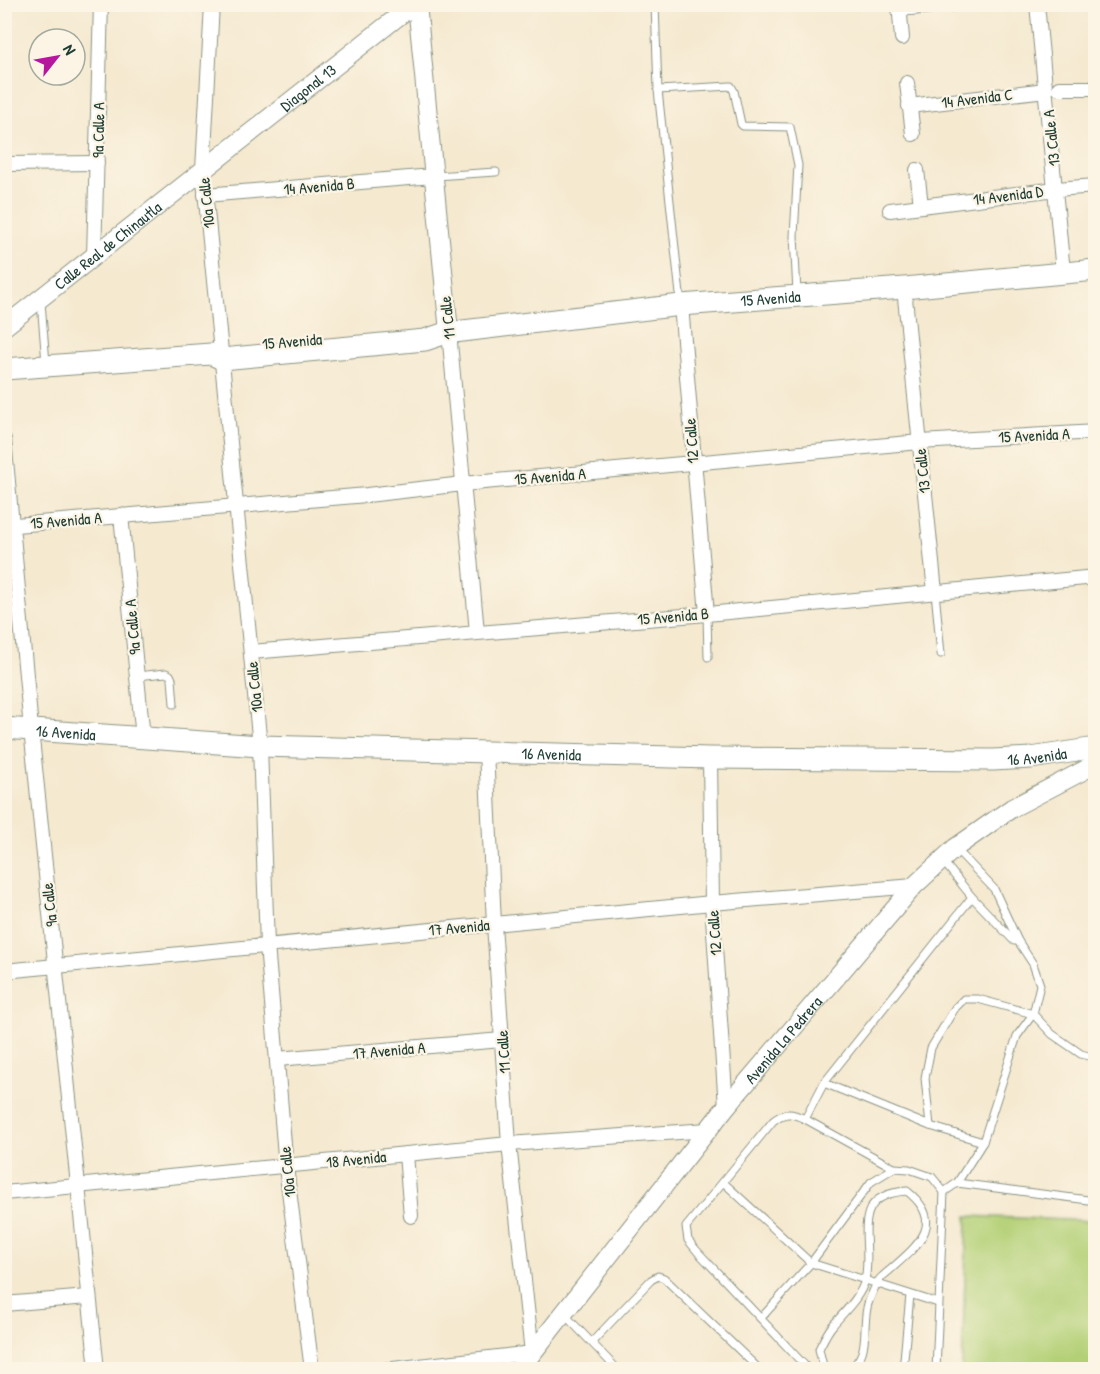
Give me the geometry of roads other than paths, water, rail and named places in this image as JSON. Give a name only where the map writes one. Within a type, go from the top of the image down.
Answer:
[{"type":"main road","name":"15 Avenida","points":[[4,369],[425,340],[447,332],[681,305],[904,288],[1095,270]]},
{"type":"main road","name":"16 Avenida","points":[[4,728],[260,746],[710,758],[993,760],[1031,758],[1095,748]]},
{"type":"street","name":"9a Calle A","points":[[94,256],[100,4]]},
{"type":"street","name":"10a Calle","points":[[212,4],[203,170],[218,354],[236,505],[260,746],[267,945],[286,1167],[312,1370]]},
{"type":"street","name":"Diagonal 13","points":[[203,170],[415,4]]},
{"type":"street","name":"11 Calle","points":[[415,4],[477,632]]},
{"type":"street","points":[[902,38],[899,7],[954,4]]},
{"type":"street","name":"13 Calle A","points":[[1037,4],[1052,89],[1056,189],[1063,272]]},
{"type":"street","points":[[907,83],[913,134]]},
{"type":"street","name":"14 Avenida C","points":[[909,106],[1052,89],[1095,87]]},
{"type":"street","points":[[4,164],[97,163]]},
{"type":"street","name":"Calle Real de Chinautla","points":[[7,327],[203,170]]},
{"type":"street","points":[[917,170],[921,206]]},
{"type":"street","name":"14 Avenida B","points":[[205,195],[433,176]]},
{"type":"street","name":"14 Avenida D","points":[[890,210],[1095,186]]},
{"type":"street","name":"13 Calle","points":[[904,288],[935,592]]},
{"type":"street","name":"12 Calle","points":[[681,305],[706,614]]},
{"type":"street","name":"15 Avenida A","points":[[8,525],[367,495],[920,442],[1095,432]]},
{"type":"street","name":"9a Calle","points":[[4,439],[8,525],[97,1370]]},
{"type":"street","name":"9a Calle A","points":[[121,515],[143,738]]},
{"type":"street","name":"15 Avenida B","points":[[250,652],[706,614],[1095,577]]},
{"type":"street","name":"11 Calle","points":[[486,751],[494,924],[509,1144],[532,1353]]},
{"type":"street","name":"12 Calle","points":[[710,758],[712,903],[726,1107]]},
{"type":"street","name":"Avenida La Pedrera","points":[[519,1370],[726,1107],[914,886],[948,854],[1012,808],[1095,764]]},
{"type":"street","name":"17 Avenida","points":[[4,970],[914,886]]},
{"type":"street","name":"17 Avenida A","points":[[277,1059],[502,1040]]},
{"type":"street","name":"18 Avenida","points":[[4,1193],[509,1144],[708,1130]]},
{"type":"street","points":[[406,1154],[411,1216]]},
{"type":"street","points":[[4,1305],[88,1296]]},
{"type":"street","points":[[384,1370],[532,1353]]},
{"type":"lane","points":[[655,4],[658,90],[681,305]]},
{"type":"lane","points":[[658,90],[731,86],[735,91],[743,126],[790,127],[798,165],[794,236],[798,296]]},
{"type":"lane","points":[[433,176],[496,172]]},
{"type":"lane","points":[[41,298],[46,365]]},
{"type":"lane","name":"13 Calle","points":[[935,592],[941,654]]},
{"type":"lane","points":[[706,614],[708,657]]},
{"type":"lane","points":[[137,676],[166,673],[170,675],[174,704]]},
{"type":"lane","points":[[948,854],[972,897],[1014,941],[1018,941]]},
{"type":"lane","points":[[944,1191],[957,1183],[983,1142],[1017,1036],[1033,1014],[1040,985],[1033,964],[1018,941],[994,889],[948,854]]},
{"type":"lane","points":[[805,1119],[824,1083],[972,897]]},
{"type":"lane","points":[[930,1126],[925,1078],[932,1048],[955,1008],[964,999],[978,999],[1033,1014],[1052,1034],[1081,1054],[1095,1058]]},
{"type":"lane","points":[[824,1083],[930,1126],[983,1142]]},
{"type":"lane","points":[[809,1370],[688,1240],[686,1227],[783,1113],[794,1113],[894,1168],[909,1169],[932,1176],[944,1191],[936,1370]]},
{"type":"lane","points":[[761,1318],[811,1263],[871,1182],[894,1168]]},
{"type":"lane","points":[[723,1182],[811,1263],[938,1303]]},
{"type":"lane","points":[[957,1183],[1095,1201]]},
{"type":"lane","points":[[833,1370],[823,1365],[819,1349],[831,1327],[852,1304],[865,1281],[867,1220],[873,1203],[892,1192],[907,1191],[921,1202],[927,1218],[924,1235],[912,1250],[876,1283],[867,1308],[864,1351],[857,1367],[847,1370]]},
{"type":"lane","points":[[592,1342],[651,1280],[658,1276],[664,1278],[760,1370]]},
{"type":"lane","points":[[903,1370],[910,1295]]},
{"type":"lane","points":[[563,1314],[618,1370]]}]
